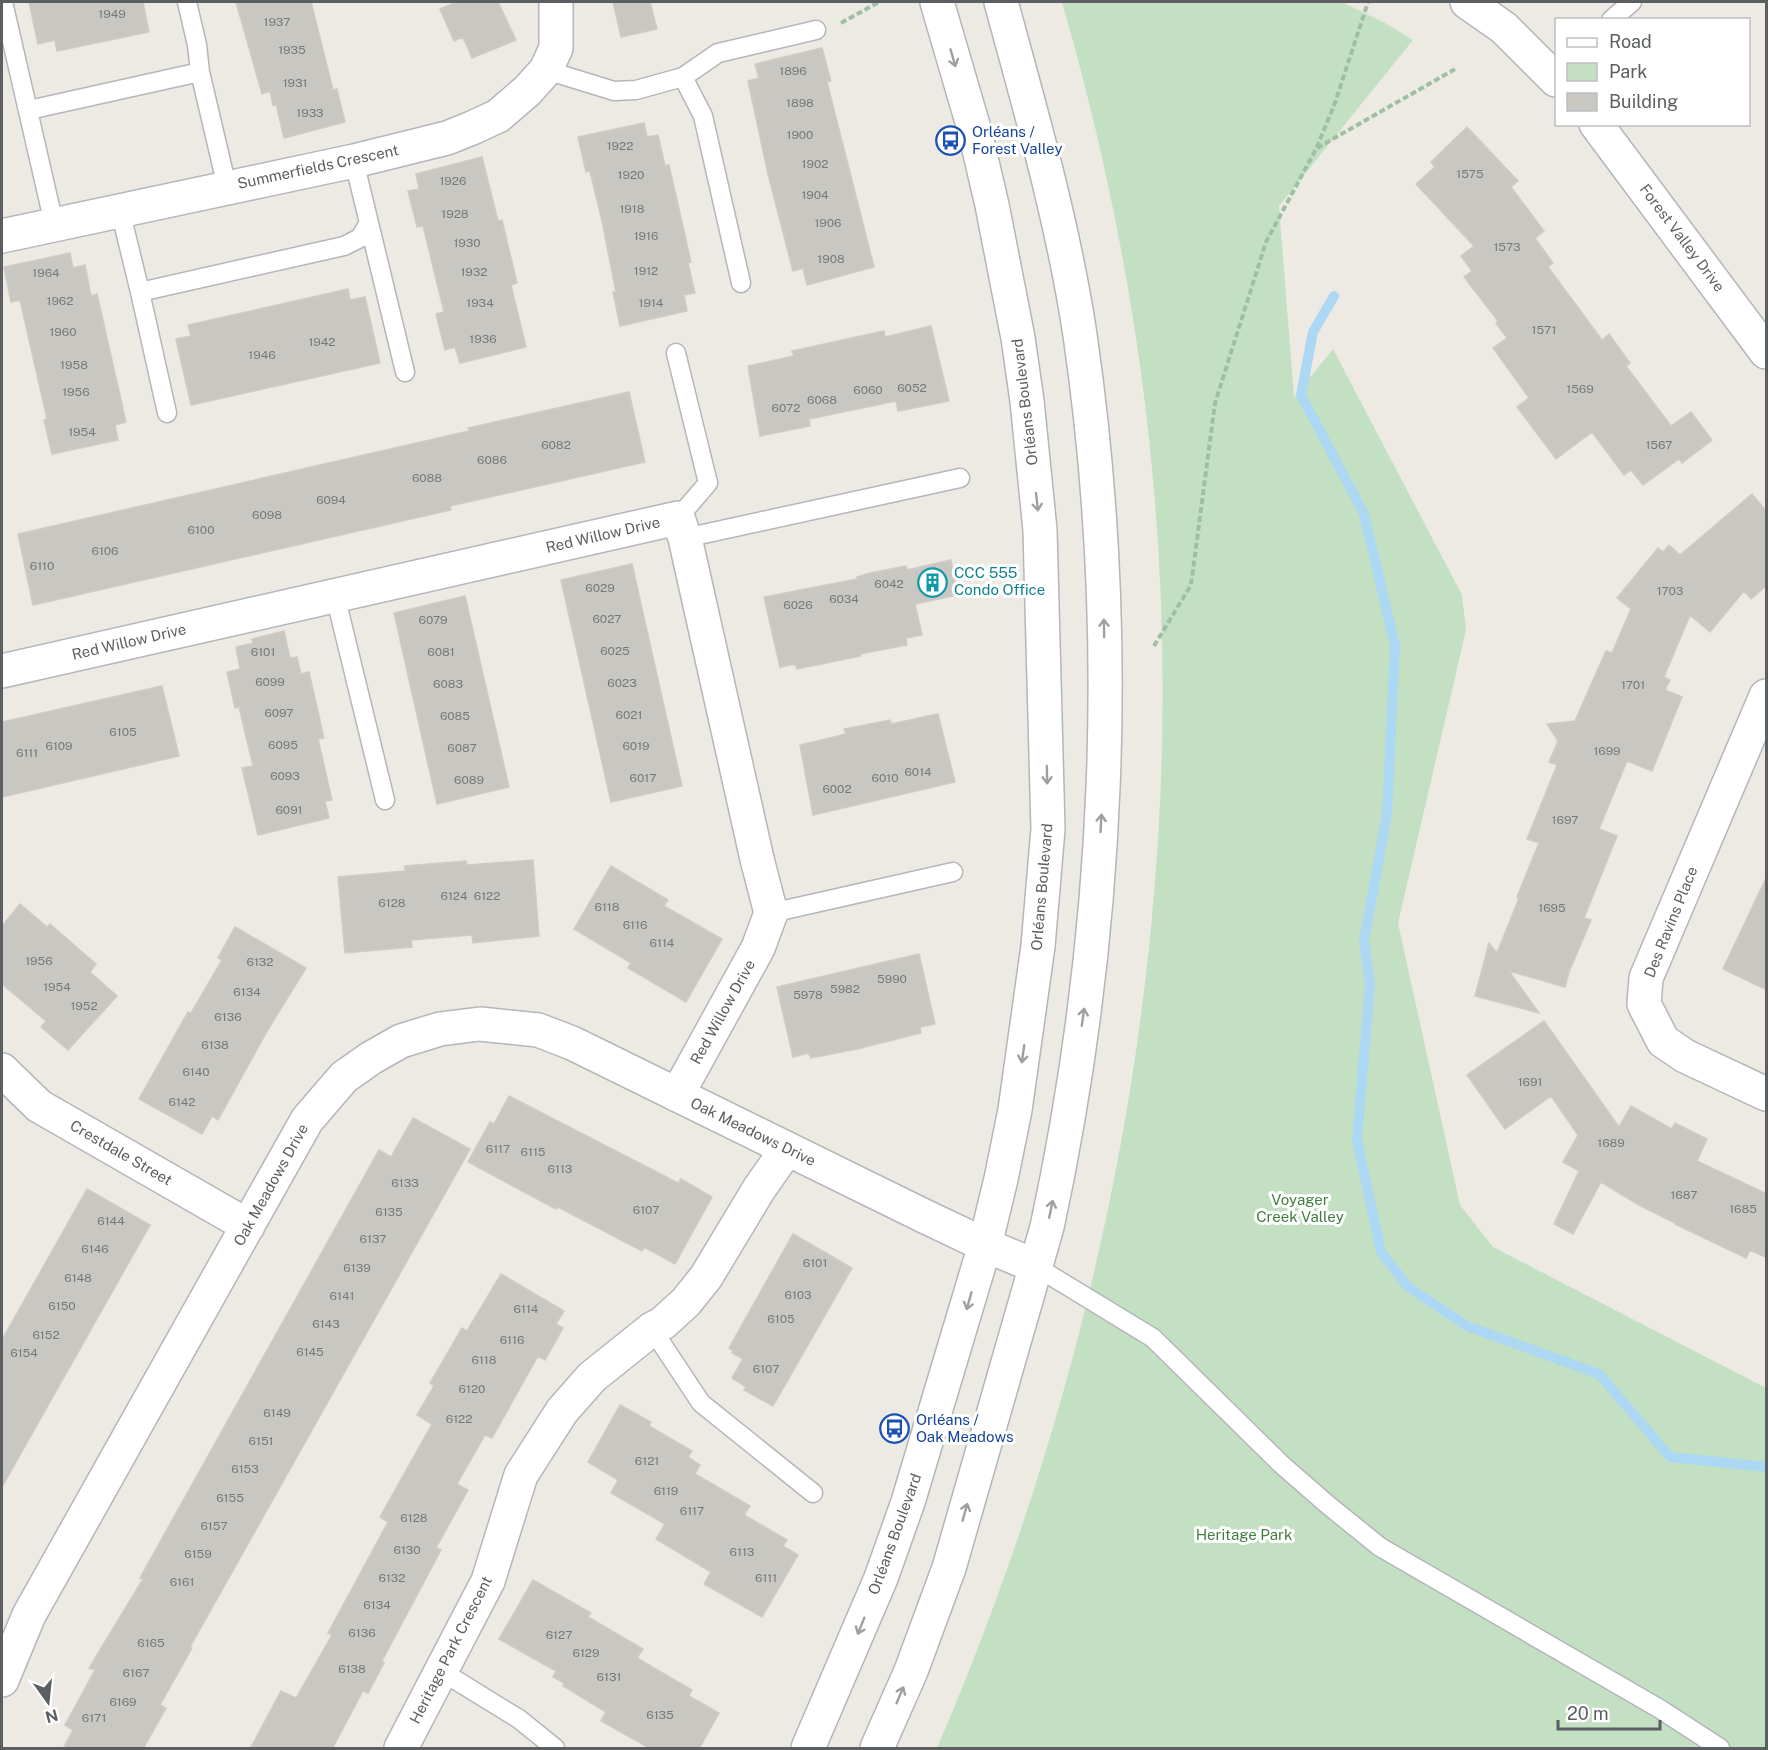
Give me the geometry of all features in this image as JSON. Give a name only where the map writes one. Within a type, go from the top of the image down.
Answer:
[{"type":"street","name":"Summerfields Crescent","points":[[2,236],[354,161],[447,138],[472,128],[498,116],[527,91],[546,69],[556,48],[556,2]]},
{"type":"street","name":"Orléans Boulevard","points":[[808,1749],[881,1578],[908,1503],[985,1245],[1015,1110],[1038,946],[1048,829],[1040,530],[1027,401],[1006,277],[975,132],[937,2]]},
{"type":"street","points":[[877,1749],[911,1671],[949,1568],[1047,1227],[1074,1084],[1090,959],[1104,766],[1103,595],[1097,492],[1079,333],[1047,175],[1001,2]]},
{"type":"street","points":[[1467,2],[1504,28],[1554,72]]},
{"type":"street","name":"Forest Valley Drive","points":[[1598,126],[1763,340]]},
{"type":"street","points":[[682,528],[771,913]]},
{"type":"street","name":"Red Willow Drive","points":[[2,671],[335,595],[682,528]]},
{"type":"street","name":"Des Ravins Place","points":[[1767,696],[1646,978],[1644,1004],[1663,1041],[1685,1056],[1767,1094]]},
{"type":"street","name":"Red Willow Drive","points":[[677,1095],[758,948],[771,913]]},
{"type":"street","name":"Oak Meadows Drive","points":[[2,1680],[29,1615],[307,1120],[344,1077],[401,1041],[440,1029],[480,1024],[538,1030],[572,1043],[985,1245],[1035,1266]]},
{"type":"street","name":"Crestdale Street","points":[[2,1070],[39,1106],[248,1226]]},
{"type":"street","name":"Heritage Park Crescent","points":[[401,1749],[488,1581],[521,1475],[562,1411],[592,1377],[651,1329],[663,1323],[686,1302],[706,1277],[759,1189],[787,1149]]},
{"type":"lane","points":[[3,2],[54,224]]},
{"type":"lane","points":[[187,2],[197,45],[200,72],[227,187]]},
{"type":"lane","points":[[1613,18],[1632,2]]},
{"type":"lane","points":[[546,69],[614,90],[636,90],[683,77],[718,53],[816,30]]},
{"type":"lane","points":[[29,111],[200,72]]},
{"type":"lane","points":[[683,77],[703,116],[741,283]]},
{"type":"lane","points":[[354,161],[405,372]]},
{"type":"lane","points":[[120,210],[167,413]]},
{"type":"lane","points":[[140,292],[344,246],[360,238],[369,223]]},
{"type":"lane","points":[[676,352],[708,483],[682,528]]},
{"type":"lane","points":[[682,528],[960,478]]},
{"type":"lane","points":[[335,595],[385,800]]},
{"type":"lane","points":[[771,913],[953,872]]},
{"type":"lane","points":[[1035,1266],[1153,1338],[1281,1464],[1380,1547],[1660,1709],[1720,1749]]},
{"type":"lane","points":[[651,1329],[701,1403],[813,1493]]},
{"type":"lane","points":[[441,1671],[519,1719],[555,1749]]},
{"type":"path","points":[[816,30],[830,28],[879,2]]},
{"type":"path","points":[[1154,646],[1191,585],[1215,403],[1266,242],[1316,149],[1335,104],[1368,2]]},
{"type":"path","points":[[1316,149],[1457,68]]},
{"type":"green space","name":"Heritage Park","points":[[1062,2],[1342,2],[1413,40],[1279,206],[1294,397],[1333,349],[1462,595],[1466,630],[1398,923],[1460,1205],[1493,1247],[1766,1388],[1766,1748],[937,1748],[997,1596],[1049,1441],[1092,1282],[1125,1122],[1148,959],[1160,796],[1162,632],[1146,409],[1118,233],[1093,117]]},
{"type":"building","points":[[29,2],[143,2],[149,32],[57,51],[55,40],[38,44]]},
{"type":"building","points":[[236,2],[311,2],[333,90],[337,89],[345,122],[284,138],[276,104],[273,105],[270,91],[262,94]]},
{"type":"building","points":[[457,2],[498,2],[516,40],[472,58],[463,37],[454,41],[440,9]]},
{"type":"building","points":[[613,2],[650,2],[657,29],[621,37]]},
{"type":"building","points":[[822,48],[831,81],[827,82],[874,267],[807,285],[803,268],[793,271],[768,174],[748,81],[759,78],[755,64]]},
{"type":"building","points":[[644,123],[647,137],[658,135],[665,166],[669,165],[691,262],[688,263],[695,293],[684,295],[687,311],[620,326],[613,292],[616,292],[602,221],[590,171],[586,172],[578,137]]},
{"type":"building","points":[[1467,127],[1518,181],[1511,187],[1544,231],[1535,238],[1553,263],[1548,267],[1602,340],[1609,334],[1630,363],[1626,366],[1671,426],[1691,412],[1712,440],[1682,463],[1679,459],[1643,485],[1631,470],[1624,475],[1592,432],[1556,459],[1517,407],[1529,398],[1493,348],[1507,338],[1496,323],[1498,321],[1464,277],[1472,271],[1461,256],[1474,246],[1416,184],[1435,167],[1431,162]]},
{"type":"building","points":[[482,157],[498,221],[502,220],[517,283],[511,285],[526,347],[460,363],[455,347],[445,350],[436,314],[444,312],[423,226],[417,227],[408,191],[419,189],[416,174]]},
{"type":"building","points":[[70,253],[73,268],[85,265],[91,296],[97,294],[126,422],[115,425],[118,440],[52,454],[44,420],[47,419],[20,300],[11,302],[4,267]]},
{"type":"building","points":[[348,289],[350,300],[365,297],[380,363],[191,405],[176,339],[191,336],[188,325]]},
{"type":"building","points":[[931,326],[949,401],[898,411],[896,401],[809,419],[810,426],[760,436],[748,366],[794,356],[792,351],[884,331],[885,337]]},
{"type":"building","points":[[629,392],[645,462],[450,506],[451,510],[33,605],[18,534]]},
{"type":"building","points":[[1752,494],[1767,512],[1767,585],[1751,599],[1744,591],[1710,632],[1690,615],[1664,677],[1670,680],[1665,690],[1682,697],[1652,771],[1627,761],[1599,829],[1617,836],[1584,918],[1591,920],[1565,987],[1509,971],[1539,1013],[1475,996],[1489,943],[1497,953],[1539,843],[1527,839],[1557,765],[1549,762],[1558,741],[1547,724],[1575,721],[1606,651],[1612,653],[1631,609],[1617,598],[1658,548],[1663,552],[1669,545],[1680,555]]},
{"type":"building","points":[[951,560],[958,595],[915,604],[922,635],[906,638],[907,645],[797,669],[795,664],[780,667],[764,597],[857,579],[857,577],[870,573],[906,566],[907,570]]},
{"type":"building","points":[[632,564],[682,786],[611,802],[561,580]]},
{"type":"building","points":[[465,596],[509,787],[437,804],[394,613]]},
{"type":"building","points":[[284,631],[290,658],[297,657],[301,674],[309,672],[324,738],[318,739],[332,800],[325,801],[329,818],[258,835],[242,768],[253,766],[239,707],[235,708],[227,672],[240,669],[236,647],[253,643],[252,639]]},
{"type":"building","points":[[162,686],[179,756],[2,797],[2,722]]},
{"type":"building","points":[[938,714],[955,782],[813,815],[800,745],[846,734],[844,729],[890,720],[891,724]]},
{"type":"building","points":[[533,860],[539,936],[473,943],[472,935],[411,940],[412,947],[345,953],[338,877],[405,871],[405,866],[466,861],[467,865]]},
{"type":"building","points":[[611,866],[668,900],[664,906],[722,939],[686,1002],[628,968],[631,963],[574,929]]},
{"type":"building","points":[[1767,876],[1767,990],[1723,969]]},
{"type":"building","points":[[20,904],[47,927],[50,924],[96,964],[90,972],[117,996],[68,1050],[41,1027],[46,1021],[2,984],[2,926]]},
{"type":"building","points":[[235,927],[306,968],[266,1033],[218,1120],[212,1116],[202,1134],[139,1099],[188,1012],[191,1013],[222,960],[218,958]]},
{"type":"building","points":[[919,954],[935,1024],[920,1027],[921,1033],[857,1049],[811,1058],[808,1053],[793,1057],[777,987]]},
{"type":"building","points":[[1544,1021],[1619,1127],[1631,1106],[1672,1129],[1675,1123],[1707,1139],[1697,1161],[1767,1194],[1767,1258],[1750,1250],[1746,1258],[1675,1224],[1601,1182],[1573,1234],[1554,1224],[1579,1171],[1563,1162],[1578,1135],[1551,1096],[1505,1129],[1467,1075]]},
{"type":"building","points":[[509,1096],[678,1183],[681,1179],[712,1197],[675,1264],[644,1247],[642,1251],[558,1207],[556,1209],[468,1162],[490,1122],[494,1124]]},
{"type":"building","points":[[413,1118],[470,1149],[190,1647],[192,1648],[160,1705],[166,1708],[143,1749],[63,1749],[73,1730],[65,1725],[95,1670],[89,1668],[143,1579],[140,1578],[379,1150],[391,1157]]},
{"type":"building","points":[[87,1189],[150,1225],[2,1487],[2,1340]]},
{"type":"building","points":[[793,1234],[852,1268],[773,1406],[744,1390],[746,1387],[732,1378],[743,1359],[732,1353],[733,1351],[729,1348]]},
{"type":"building","points":[[501,1274],[564,1311],[556,1324],[563,1328],[545,1360],[538,1356],[492,1438],[485,1435],[457,1484],[468,1490],[436,1548],[441,1550],[382,1661],[384,1663],[368,1693],[363,1691],[332,1749],[250,1749],[281,1691],[296,1698],[332,1635],[328,1633],[388,1522],[380,1517],[432,1424],[417,1415],[434,1386],[430,1383],[462,1328],[467,1331]]},
{"type":"building","points":[[620,1405],[651,1422],[649,1426],[692,1451],[688,1457],[700,1465],[695,1474],[750,1506],[744,1515],[787,1540],[783,1546],[798,1555],[762,1617],[704,1584],[711,1572],[656,1539],[665,1524],[611,1493],[618,1480],[588,1462]]},
{"type":"building","points":[[533,1580],[591,1613],[588,1617],[643,1649],[637,1658],[692,1690],[689,1696],[719,1713],[699,1749],[651,1749],[601,1721],[606,1712],[563,1686],[564,1683],[553,1677],[556,1671],[499,1639]]},
{"type":"waterway","points":[[1334,296],[1313,332],[1301,395],[1364,514],[1395,646],[1387,814],[1364,941],[1370,983],[1357,1140],[1381,1252],[1408,1287],[1467,1326],[1599,1374],[1670,1457],[1766,1467]]},
{"type":"place","name":"Orléans / Forest Valley","points":[[951,141]]},
{"type":"place","name":"CCC 555 Condo Office","points":[[933,582]]},
{"type":"place","name":"Orléans / Oak Meadows","points":[[895,1429]]},
{"type":"park label","name":"Voyager Creek Valley","points":[[1300,1208]]}]
